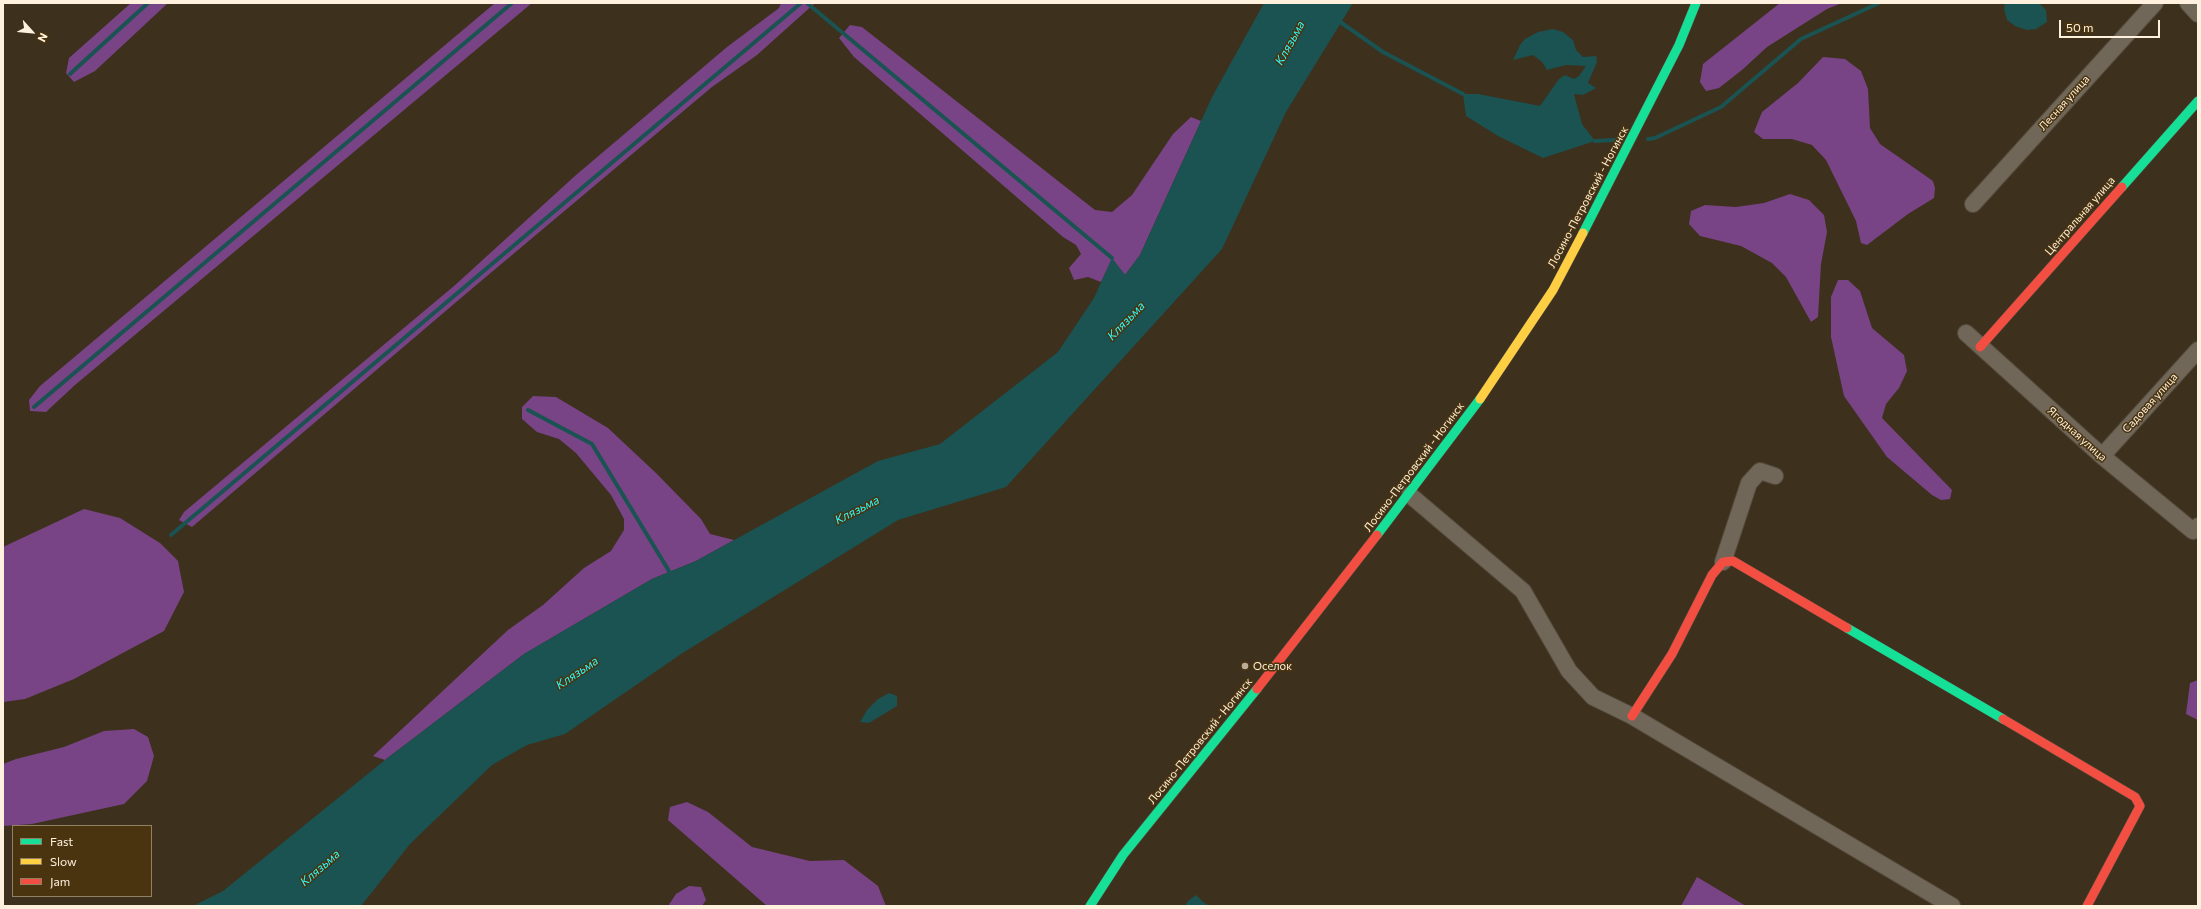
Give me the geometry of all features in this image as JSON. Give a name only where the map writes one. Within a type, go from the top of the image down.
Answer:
[{"type":"main road","name":"Лосино-Петровский - Ногинск","points":[[1090,906],[1124,855],[1410,495],[1466,420],[1553,290],[1620,164],[1679,45],[1696,3]]},
{"type":"main road","name":"Центральная улица","points":[[1980,347],[2198,101]]},
{"type":"main road","points":[[1632,716],[1672,654],[1712,575],[1723,562],[1734,561],[2135,796],[2140,806],[2087,906]]},
{"type":"street","name":"Лесная улица","points":[[1973,204],[2155,3]]},
{"type":"street","points":[[2188,3],[2198,14]]},
{"type":"street","name":"Ягодная улица","points":[[1966,333],[2102,456],[2196,528]]},
{"type":"street","name":"Садовая улица","points":[[2102,456],[2198,350]]},
{"type":"street","points":[[1723,562],[1749,483],[1760,471],[1775,476]]},
{"type":"street","points":[[1410,495],[1523,591],[1569,671],[1593,697],[1632,716],[1952,906]]},
{"type":"shaded area","points":[[131,3],[168,3],[95,71],[74,82],[66,73],[69,58]]},
{"type":"shaded area","points":[[495,3],[532,3],[75,385],[46,412],[30,411],[29,400],[40,386]]},
{"type":"shaded area","points":[[781,3],[815,3],[757,55],[712,87],[192,527],[179,520],[184,512],[454,286],[576,175],[727,47],[779,8]]},
{"type":"shaded area","points":[[1780,3],[1842,3],[1827,9],[1767,47],[1742,70],[1719,88],[1706,91],[1700,82],[1703,64]]},
{"type":"shaded area","points":[[850,25],[862,27],[1095,210],[1112,212],[1132,195],[1173,134],[1191,117],[1201,121],[1140,255],[1125,275],[1112,259],[1101,282],[1088,277],[1074,280],[1069,268],[1081,254],[1076,245],[1063,237],[854,57],[839,38]]},
{"type":"shaded area","points":[[1823,57],[1845,59],[1861,71],[1868,89],[1870,128],[1880,144],[1933,181],[1935,188],[1934,198],[1908,214],[1867,245],[1861,243],[1856,221],[1826,160],[1812,145],[1792,139],[1763,139],[1754,132],[1762,112],[1798,83]]},
{"type":"shaded area","points":[[1790,194],[1809,200],[1824,215],[1827,232],[1821,264],[1818,317],[1811,322],[1786,277],[1772,263],[1741,246],[1700,236],[1689,224],[1691,211],[1705,205],[1736,207],[1764,203]]},
{"type":"shaded area","points":[[1838,280],[1848,280],[1860,291],[1872,328],[1904,355],[1907,371],[1899,388],[1886,404],[1882,418],[1952,490],[1950,499],[1941,500],[1932,495],[1887,457],[1844,396],[1831,337],[1831,297]]},
{"type":"shaded area","points":[[533,396],[556,397],[608,428],[657,474],[701,519],[710,534],[734,540],[696,561],[652,579],[524,654],[385,760],[373,756],[508,630],[543,605],[584,568],[611,551],[624,530],[624,519],[611,495],[576,453],[559,439],[537,432],[522,419],[522,407]]},
{"type":"shaded area","points":[[84,509],[120,518],[160,543],[178,561],[184,592],[164,631],[74,679],[25,699],[3,702],[3,547]]},
{"type":"shaded area","points":[[2198,680],[2198,720],[2186,714],[2190,683]]},
{"type":"shaded area","points":[[134,729],[148,737],[154,756],[147,781],[124,804],[32,824],[3,826],[3,764],[16,759],[64,747],[104,731]]},
{"type":"shaded area","points":[[687,802],[708,812],[752,847],[810,861],[844,860],[878,886],[886,906],[767,906],[668,820],[670,807]]},
{"type":"shaded area","points":[[1697,877],[1729,896],[1746,906],[1681,906]]},
{"type":"shaded area","points":[[689,886],[701,887],[706,900],[702,906],[668,906],[676,894]]},
{"type":"water","name":"Клязьма","points":[[1264,3],[1353,3],[1286,112],[1222,249],[1006,487],[898,520],[681,654],[565,734],[527,745],[492,765],[410,844],[361,906],[193,906],[223,891],[385,760],[524,654],[652,579],[696,561],[878,461],[940,444],[1058,352],[1094,298],[1112,258],[1125,275],[1140,255],[1212,97]]},
{"type":"water","points":[[2005,3],[2040,4],[2046,10],[2047,22],[2036,29],[2027,30],[2015,26],[2007,20],[2004,9]]},
{"type":"water","points":[[1553,29],[1563,32],[1573,40],[1576,50],[1583,57],[1596,56],[1597,62],[1588,83],[1596,88],[1583,95],[1574,94],[1582,124],[1595,141],[1543,158],[1498,136],[1466,116],[1463,94],[1478,94],[1540,106],[1559,79],[1565,75],[1574,79],[1579,76],[1586,66],[1566,65],[1547,70],[1542,62],[1533,55],[1513,60],[1520,45],[1525,39],[1538,32]]},
{"type":"water","points":[[889,693],[897,696],[897,706],[869,723],[860,722],[867,710],[878,699]]},
{"type":"water","points":[[1196,895],[1210,906],[1185,906],[1188,901]]},
{"type":"waterway","points":[[70,74],[148,3]]},
{"type":"waterway","points":[[34,407],[512,3]]},
{"type":"waterway","points":[[171,535],[801,3]]},
{"type":"waterway","points":[[807,3],[1112,258]]},
{"type":"waterway","points":[[1648,139],[1655,138],[1721,107],[1801,39],[1879,3]]},
{"type":"waterway","points":[[1336,19],[1383,52],[1463,94]]},
{"type":"waterway","points":[[1595,141],[1615,140]]},
{"type":"waterway","points":[[528,410],[592,444],[672,576]]},
{"type":"traffic: fast","points":[[1583,233],[1679,45],[1696,3]]},
{"type":"traffic: fast","points":[[2122,187],[2198,101]]},
{"type":"traffic: fast","points":[[1377,535],[1480,399]]},
{"type":"traffic: fast","points":[[1847,628],[2003,719]]},
{"type":"traffic: fast","points":[[1090,906],[1123,855],[1257,689]]},
{"type":"traffic: slow","points":[[1480,399],[1553,290],[1583,233]]},
{"type":"traffic: jam","points":[[1980,347],[2122,187]]},
{"type":"traffic: jam","points":[[1257,689],[1377,535]]},
{"type":"traffic: jam","points":[[1632,716],[1672,654],[1712,575],[1723,562],[1733,561],[1847,628]]},
{"type":"traffic: jam","points":[[2003,719],[2135,797],[2140,806],[2087,906]]},
{"type":"place","name":"Оселок","points":[[1245,666]]}]
